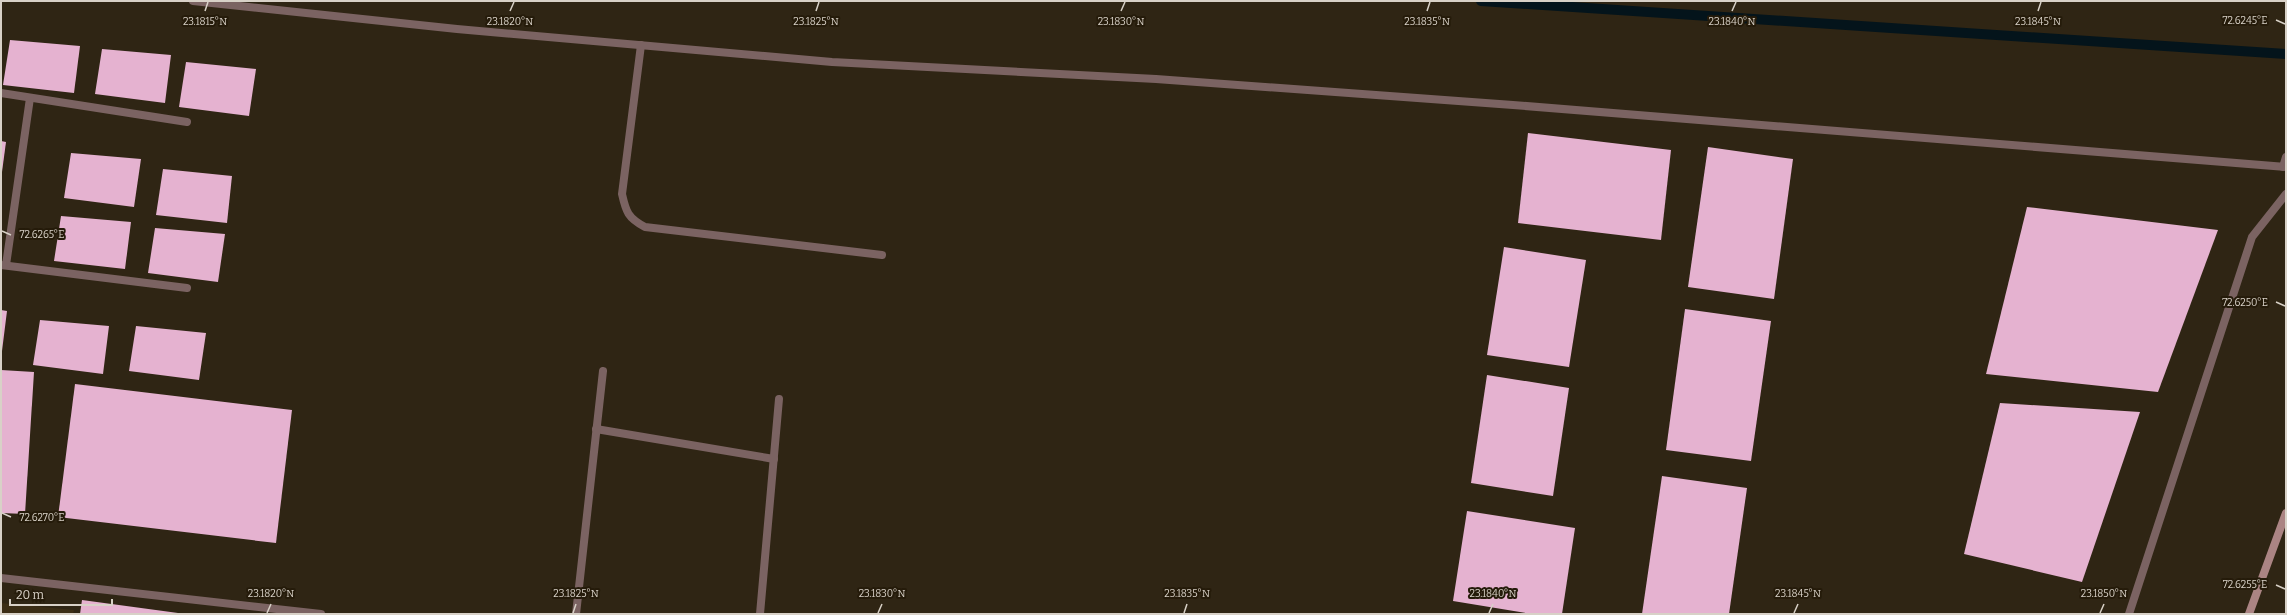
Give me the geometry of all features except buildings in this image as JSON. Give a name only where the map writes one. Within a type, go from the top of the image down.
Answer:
[{"type":"main road","points":[[2249,614],[2286,513]]},
{"type":"street","points":[[194,1],[457,29],[832,62],[1164,80],[1505,105],[2285,167],[2286,157]]},
{"type":"street","points":[[641,45],[622,194],[625,210],[633,220],[645,226],[882,255]]},
{"type":"street","points":[[1,93],[187,122]]},
{"type":"street","points":[[30,98],[3,265],[187,288]]},
{"type":"street","points":[[2129,614],[2252,237],[2286,194]]},
{"type":"street","points":[[576,614],[603,371]]},
{"type":"street","points":[[760,614],[779,399]]},
{"type":"street","points":[[596,429],[774,459]]},
{"type":"street","points":[[1,578],[321,614]]},
{"type":"shaded area","points":[[1,603],[74,610],[73,614],[1,614]]},
{"type":"waterway","points":[[1481,1],[2286,54]]}]
